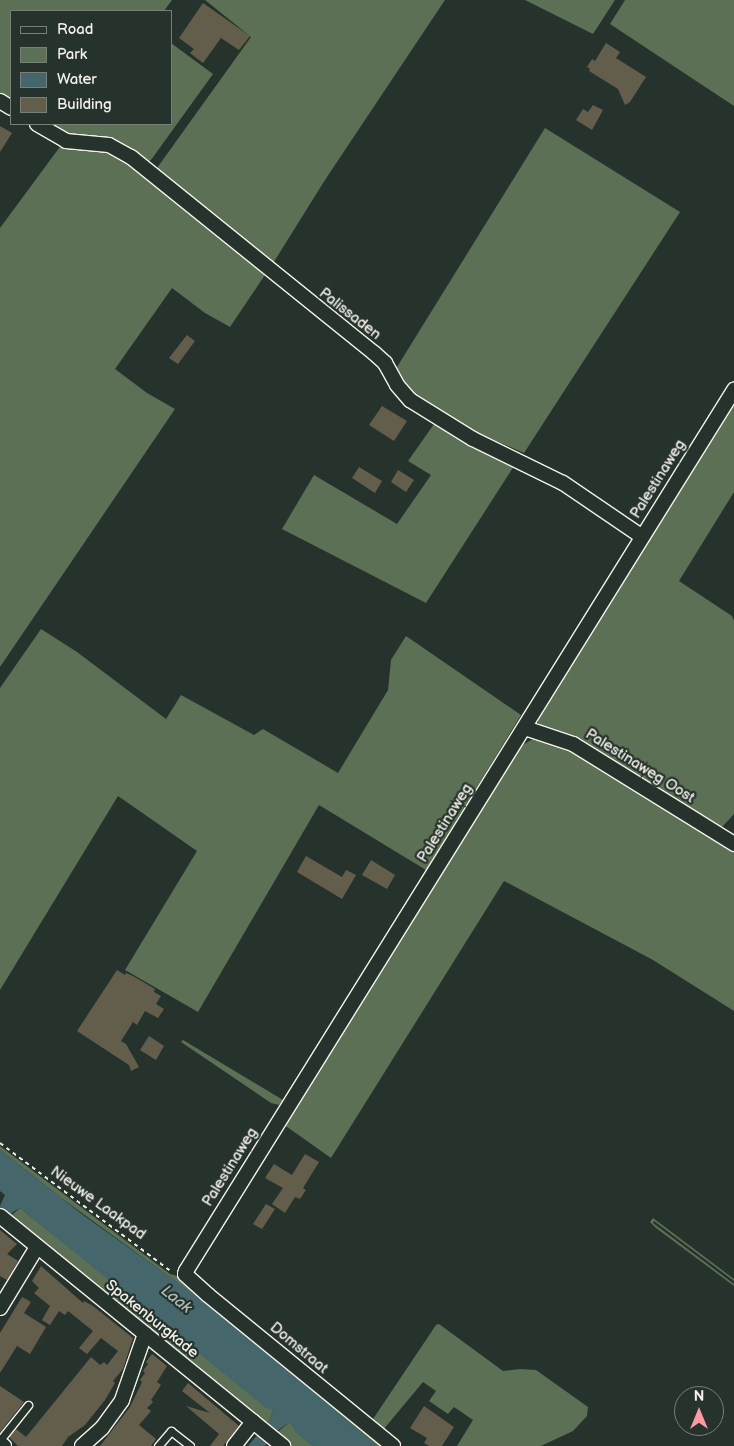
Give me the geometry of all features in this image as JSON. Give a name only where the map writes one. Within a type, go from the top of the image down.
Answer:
[{"type":"street","name":"Palissaden","points":[[39,125],[66,141],[109,145],[127,154],[380,358],[390,369],[397,385],[410,400],[473,439],[563,483],[642,536]]},
{"type":"street","name":"Palestinaweg","points":[[185,1274],[188,1266],[734,390]]},
{"type":"street","name":"Palestinaweg Oost","points":[[524,728],[573,744],[734,844]]},
{"type":"street","name":"Spakenburgkade","points":[[4,1219],[278,1442]]},
{"type":"street","points":[[0,1308],[37,1247]]},
{"type":"street","name":"Domstraat","points":[[185,1274],[393,1446]]},
{"type":"street","points":[[82,1446],[102,1428],[122,1400],[145,1334]]},
{"type":"street","points":[[234,1446],[257,1425]]},
{"type":"street","points":[[0,1442],[4,1446]]},
{"type":"lane","points":[[0,1442],[28,1405]]},
{"type":"lane","points":[[158,1446],[171,1431],[190,1446]]},
{"type":"path","name":"Nieuwe Laakpad","points":[[0,1143],[172,1272],[185,1274]]},
{"type":"green space","points":[[0,0],[172,0],[165,10],[10,10],[10,99],[0,93]]},
{"type":"green space","points":[[205,0],[445,0],[325,180],[272,265],[157,168],[251,37]]},
{"type":"green space","points":[[525,0],[615,0],[593,34]]},
{"type":"green space","points":[[625,0],[734,0],[734,106],[610,24]]},
{"type":"green space","points":[[172,44],[213,74],[149,161],[114,140],[75,137],[52,125],[172,125]]},
{"type":"green space","points":[[545,128],[680,212],[524,453],[445,419],[407,395],[397,380],[397,367]]},
{"type":"green space","points":[[62,144],[72,149],[104,151],[116,154],[265,275],[230,327],[205,313],[172,288],[115,369],[147,393],[175,409],[0,667],[0,228]]},
{"type":"green space","points":[[734,401],[734,492],[679,581],[732,616],[734,621],[734,814],[723,826],[718,827],[544,728],[538,723],[538,718]]},
{"type":"green space","points":[[434,424],[516,463],[426,603],[282,529],[314,475],[397,524],[431,475],[408,461]]},
{"type":"green space","points":[[41,629],[77,652],[166,719],[181,695],[254,735],[263,729],[338,773],[388,690],[391,660],[406,636],[521,715],[426,870],[319,805],[198,1012],[125,970],[197,851],[118,796],[0,990],[0,688]]},
{"type":"green space","points":[[533,739],[560,743],[734,847],[734,1011],[653,960],[504,881],[331,1158],[283,1124],[517,748]]},
{"type":"green space","points":[[183,1040],[283,1100],[279,1105],[271,1103],[181,1042]]},
{"type":"green space","points":[[0,1146],[170,1274],[181,1277],[387,1446],[377,1446],[223,1316],[60,1197],[0,1150]]},
{"type":"green space","points":[[20,1208],[273,1410],[270,1420],[265,1426],[8,1218]]},
{"type":"green space","points":[[653,1218],[734,1279],[734,1281],[654,1221],[653,1223],[734,1284],[734,1286],[656,1228],[650,1222]]},
{"type":"green space","points":[[439,1324],[503,1371],[536,1370],[588,1407],[587,1416],[573,1431],[541,1446],[457,1446],[473,1420],[454,1407],[448,1414],[429,1401],[436,1391],[423,1382],[383,1430],[371,1422],[436,1325]]},
{"type":"green space","points":[[290,1422],[297,1433],[313,1446],[290,1446],[275,1434]]},
{"type":"water","name":"Laak","points":[[0,1150],[83,1215],[223,1315],[377,1446],[313,1446],[296,1433],[290,1422],[277,1431],[265,1446],[248,1446],[270,1420],[273,1410],[266,1408],[20,1208],[13,1212],[0,1228],[0,1206],[5,1195],[0,1191]]},
{"type":"building","points":[[203,3],[250,36],[239,50],[221,38],[203,63],[190,53],[194,49],[179,38]]},
{"type":"building","points":[[606,43],[620,52],[616,58],[646,77],[630,102],[625,105],[618,89],[589,71],[590,69],[587,67],[592,59],[595,61]]},
{"type":"building","points":[[593,105],[603,110],[592,130],[576,120],[583,109],[588,112]]},
{"type":"building","points":[[0,126],[12,133],[0,152]]},
{"type":"building","points":[[187,335],[195,341],[178,364],[169,358]]},
{"type":"building","points":[[382,406],[407,421],[394,441],[369,425]]},
{"type":"building","points":[[359,467],[382,481],[375,493],[352,478]]},
{"type":"building","points":[[398,470],[414,480],[406,492],[391,482]]},
{"type":"building","points":[[306,856],[342,877],[346,870],[356,875],[342,899],[297,872]]},
{"type":"building","points":[[371,860],[395,875],[387,889],[362,875]]},
{"type":"building","points":[[117,970],[125,975],[126,973],[133,976],[155,989],[154,992],[161,996],[156,1004],[164,1009],[158,1018],[145,1011],[137,1025],[133,1022],[121,1041],[126,1044],[139,1067],[131,1071],[129,1065],[77,1031]]},
{"type":"building","points":[[149,1036],[164,1046],[156,1060],[140,1050]]},
{"type":"building","points":[[305,1154],[319,1162],[303,1188],[306,1190],[300,1199],[295,1197],[285,1213],[272,1204],[283,1188],[265,1178],[274,1164],[292,1175]]},
{"type":"building","points":[[266,1204],[275,1209],[262,1229],[253,1224]]},
{"type":"building","points":[[0,1230],[17,1244],[7,1254],[18,1261],[7,1280],[0,1276]]},
{"type":"building","points":[[41,1266],[83,1303],[84,1301],[93,1306],[133,1338],[123,1369],[113,1381],[115,1383],[105,1400],[85,1425],[68,1437],[62,1446],[18,1446],[9,1437],[16,1429],[26,1437],[91,1357],[100,1365],[104,1362],[107,1365],[118,1351],[101,1338],[87,1354],[79,1348],[93,1331],[68,1311],[65,1315],[59,1311],[50,1325],[42,1320],[50,1306],[34,1293],[39,1288],[32,1281]]},
{"type":"building","points":[[22,1297],[31,1302],[24,1313],[46,1327],[30,1354],[17,1346],[0,1373],[0,1333]]},
{"type":"building","points":[[152,1354],[167,1366],[157,1382],[161,1385],[151,1400],[153,1402],[147,1408],[151,1411],[139,1425],[156,1439],[151,1446],[100,1446],[130,1407],[142,1382],[140,1380],[145,1373],[143,1371],[148,1364],[146,1362]]},
{"type":"building","points":[[188,1383],[239,1426],[223,1446],[210,1446],[219,1434],[186,1406],[210,1413],[182,1391]]},
{"type":"building","points":[[0,1386],[24,1402],[0,1432]]},
{"type":"building","points":[[424,1406],[454,1427],[442,1446],[429,1446],[424,1443],[427,1438],[410,1428]]}]
